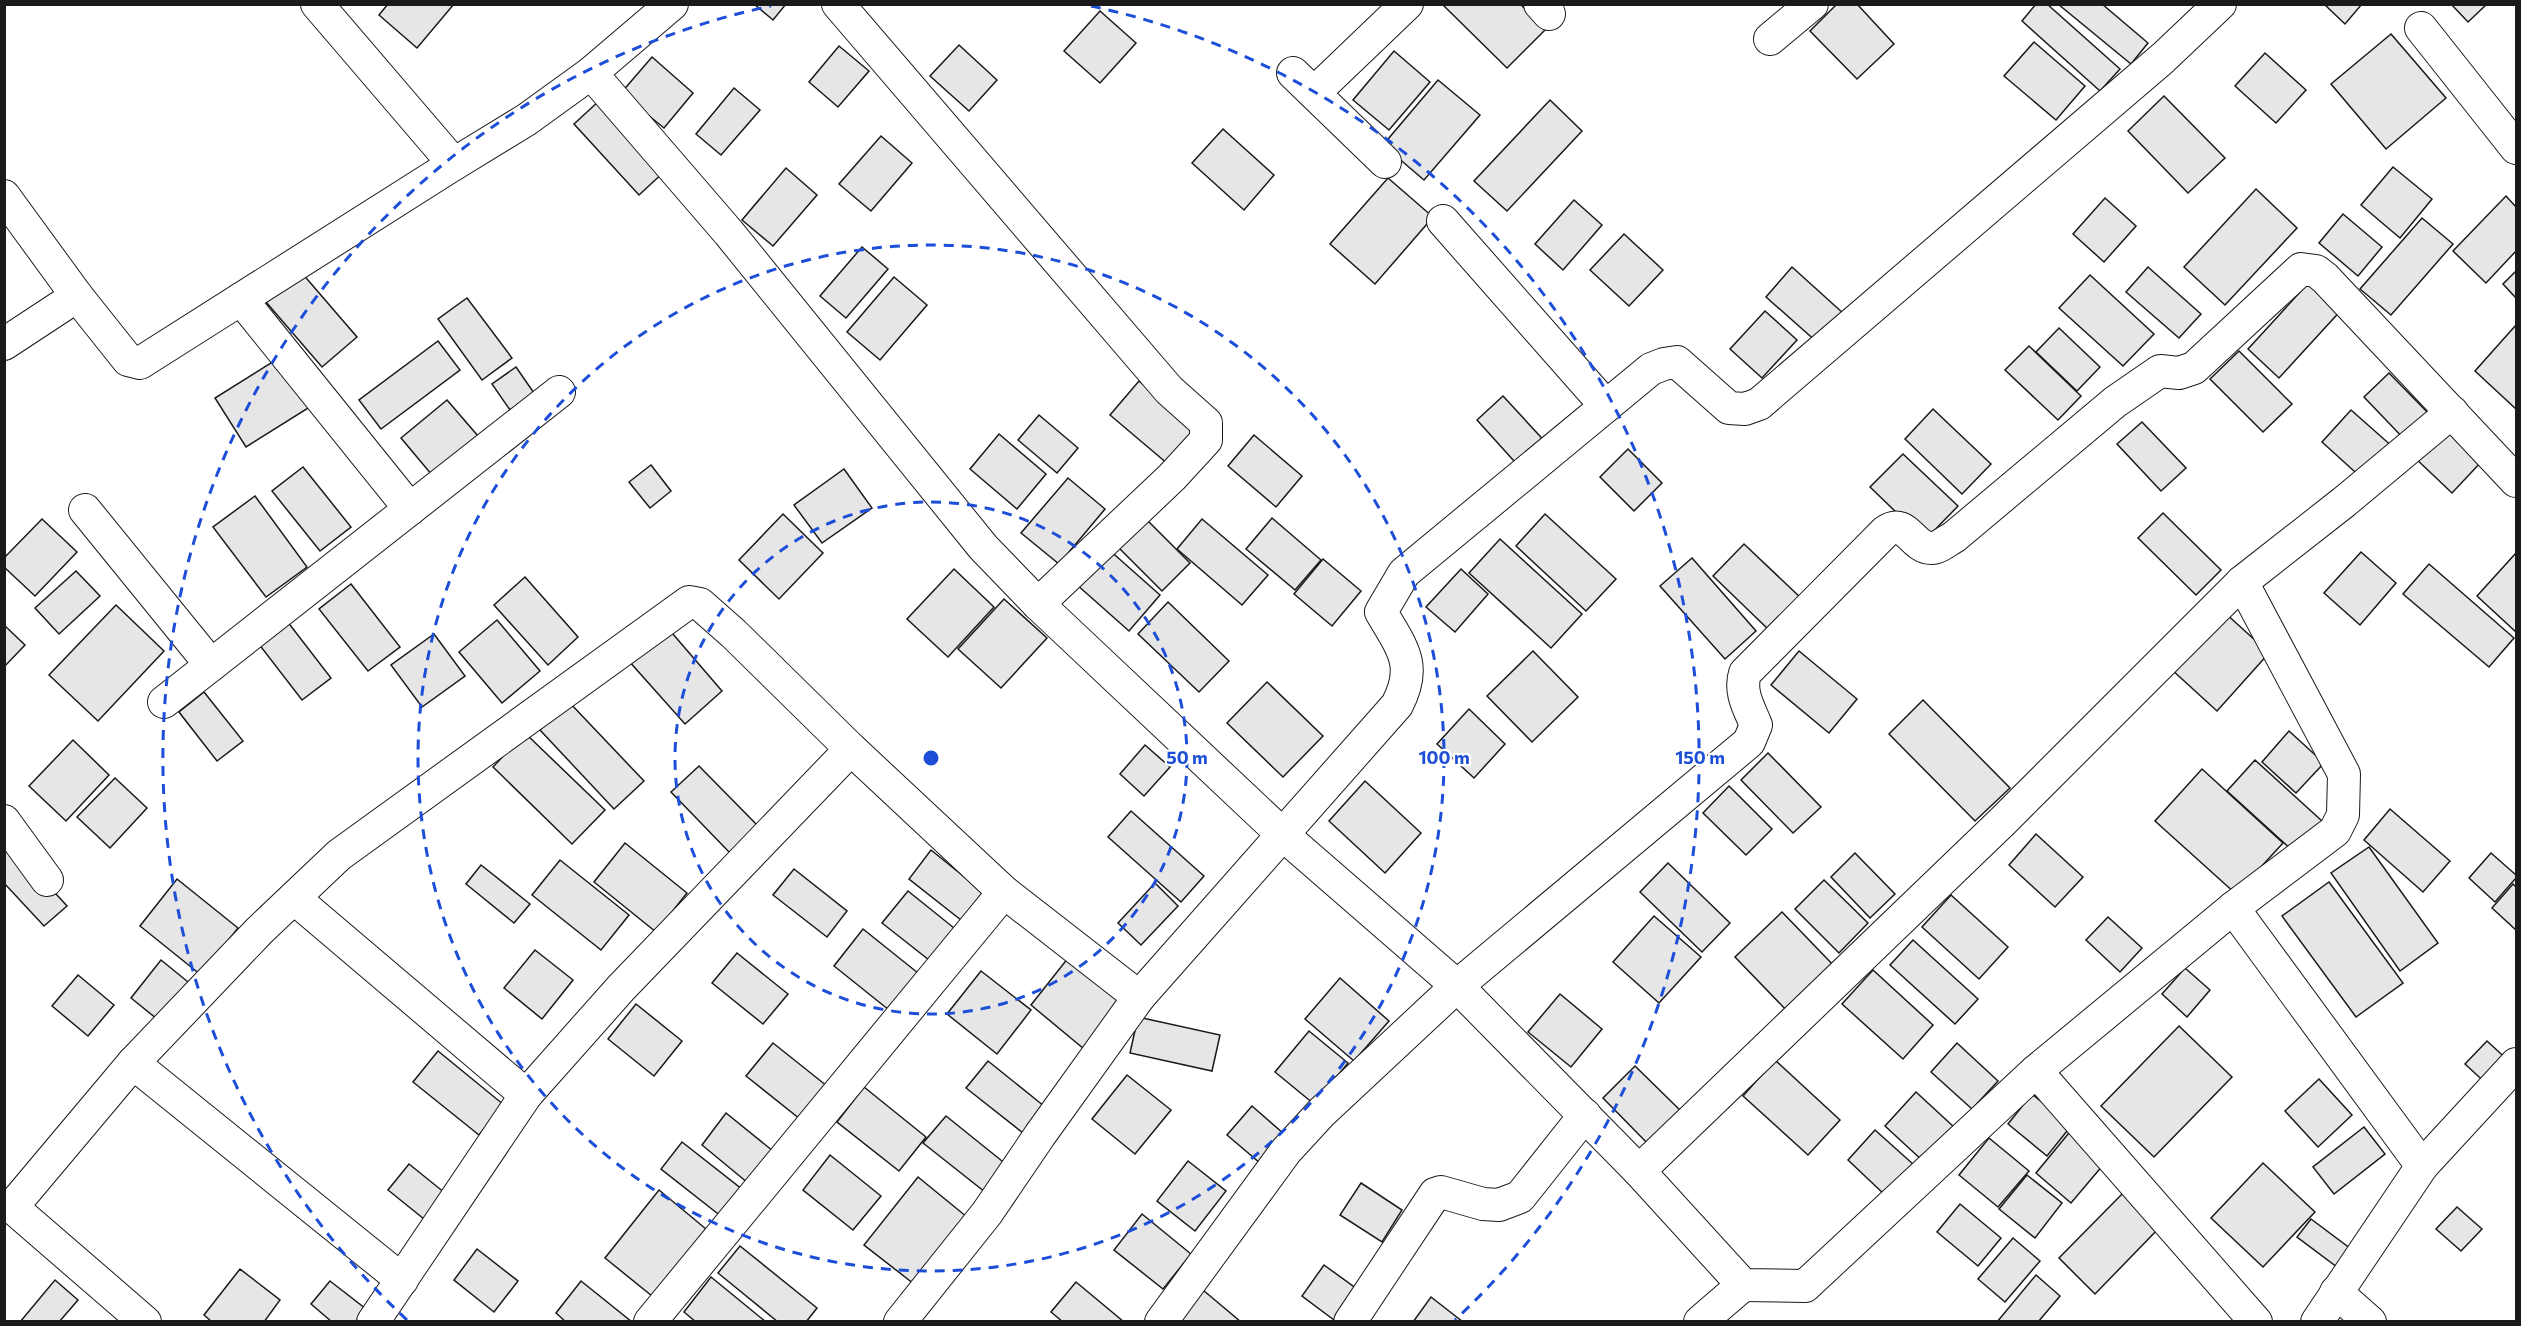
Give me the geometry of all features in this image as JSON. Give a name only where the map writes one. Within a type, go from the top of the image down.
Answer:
[{"type":"street","points":[[317,4],[454,164]]},
{"type":"street","points":[[4,196],[77,297],[128,360],[136,363],[146,360],[526,120],[591,73],[672,4]]},
{"type":"street","points":[[838,4],[1161,381],[1206,423],[1206,440],[1172,477],[1038,604]]},
{"type":"street","points":[[1385,162],[1303,83],[1407,4]]},
{"type":"street","points":[[1770,39],[1812,4]]},
{"type":"street","points":[[900,1322],[987,1213],[1139,997],[1397,705],[1407,685],[1406,654],[1381,612],[1404,573],[1651,369],[1677,362],[1729,408],[1745,409],[1759,404],[2163,58],[2220,4]]},
{"type":"street","points":[[2421,28],[2517,148]]},
{"type":"street","points":[[591,73],[729,233],[983,547],[1038,604],[1282,834],[1458,986],[1639,1171],[1743,1285]]},
{"type":"street","points":[[1443,221],[1606,406]]},
{"type":"street","points":[[1161,1322],[1287,1151],[1322,1112],[1458,986],[1749,742],[1756,725],[1743,693],[1742,682],[1745,673],[1886,532],[1892,527],[1899,527],[1925,547],[1933,548],[1954,537],[2115,402],[2160,371],[2179,373],[2194,368],[2301,269],[2316,271],[2325,278],[2517,481]]},
{"type":"street","points":[[4,344],[77,297]]},
{"type":"street","points":[[241,299],[410,509]]},
{"type":"street","points":[[164,702],[559,392]]},
{"type":"street","points":[[1639,1171],[2003,821],[2242,582],[2344,502],[2451,412]]},
{"type":"street","points":[[85,510],[211,665]]},
{"type":"street","points":[[1700,1322],[1743,1285],[1805,1286],[2036,1071],[2233,908],[2335,831],[2343,815],[2344,774],[2242,582]]},
{"type":"street","points":[[146,1322],[12,1207],[133,1063],[339,855],[689,602],[700,604],[734,634],[851,749],[1004,892],[1139,997]]},
{"type":"street","points":[[373,1322],[526,1095],[621,988],[851,749]]},
{"type":"street","points":[[4,821],[47,880]]},
{"type":"street","points":[[650,1322],[1004,892]]},
{"type":"street","points":[[294,898],[526,1095]]},
{"type":"street","points":[[2233,908],[2422,1166]]},
{"type":"street","points":[[133,1063],[402,1280]]},
{"type":"street","points":[[2317,1322],[2422,1166],[2517,1064]]},
{"type":"street","points":[[2036,1071],[2256,1322]]},
{"type":"street","points":[[1350,1322],[1435,1194],[1441,1192],[1483,1204],[1499,1205],[1520,1197],[1585,1115]]},
{"type":"street","points":[[2336,1292],[2370,1322]]},
{"type":"building","points":[[388,4],[454,4],[417,48],[379,15]]},
{"type":"building","points":[[754,4],[786,4],[773,20]]},
{"type":"building","points":[[1442,4],[1520,4],[1546,29],[1507,68]]},
{"type":"building","points":[[1837,4],[1857,4],[1894,44],[1857,79],[1810,31]]},
{"type":"building","points":[[2036,4],[2047,4],[2120,69],[2100,91],[2022,21]]},
{"type":"building","points":[[2058,4],[2102,4],[2148,43],[2131,64]]},
{"type":"building","points":[[2324,4],[2362,4],[2345,24]]},
{"type":"building","points":[[2451,4],[2487,4],[2468,22]]},
{"type":"building","points":[[1100,11],[1136,43],[1100,83],[1064,51]]},
{"type":"building","points":[[2391,34],[2446,98],[2386,149],[2331,84]]},
{"type":"building","points":[[2034,42],[2085,86],[2056,120],[2004,76]]},
{"type":"building","points":[[959,45],[997,80],[969,111],[930,76]]},
{"type":"building","points":[[839,46],[869,71],[838,107],[809,82]]},
{"type":"building","points":[[1394,51],[1430,82],[1389,130],[1353,100]]},
{"type":"building","points":[[2265,53],[2306,90],[2276,123],[2235,86]]},
{"type":"building","points":[[652,57],[693,93],[664,128],[621,93]]},
{"type":"building","points":[[1438,80],[1480,115],[1424,180],[1383,145]]},
{"type":"building","points":[[734,88],[760,110],[721,155],[696,134]]},
{"type":"building","points":[[2164,96],[2225,158],[2188,193],[2128,131]]},
{"type":"building","points":[[600,100],[666,170],[639,195],[574,124]]},
{"type":"building","points":[[1550,100],[1582,131],[1507,211],[1474,181]]},
{"type":"building","points":[[1223,129],[1274,175],[1244,210],[1192,163]]},
{"type":"building","points":[[881,136],[912,163],[871,211],[839,184]]},
{"type":"building","points":[[2393,167],[2432,199],[2400,238],[2361,205]]},
{"type":"building","points":[[786,168],[817,195],[773,246],[742,220]]},
{"type":"building","points":[[1388,178],[1433,217],[1375,284],[1330,244]]},
{"type":"building","points":[[2256,189],[2297,228],[2225,305],[2184,267]]},
{"type":"building","points":[[2506,196],[2516,207],[2516,251],[2486,283],[2453,251]]},
{"type":"building","points":[[2105,198],[2136,226],[2104,262],[2073,234]]},
{"type":"building","points":[[1574,200],[1602,225],[1563,270],[1535,244]]},
{"type":"building","points":[[2343,214],[2382,247],[2358,276],[2319,243]]},
{"type":"building","points":[[2422,218],[2453,244],[2391,315],[2360,289]]},
{"type":"building","points":[[1624,234],[1663,270],[1629,306],[1590,270]]},
{"type":"building","points":[[862,247],[888,269],[846,318],[820,296]]},
{"type":"building","points":[[1792,267],[1844,314],[1818,343],[1766,297]]},
{"type":"building","points":[[2148,267],[2201,314],[2179,338],[2126,292]]},
{"type":"building","points":[[2516,271],[2516,298],[2503,284]]},
{"type":"building","points":[[301,272],[357,337],[322,367],[266,302]]},
{"type":"building","points":[[2090,275],[2154,334],[2123,366],[2059,308]]},
{"type":"building","points":[[894,277],[927,305],[880,360],[847,332]]},
{"type":"building","points":[[2313,278],[2344,307],[2279,378],[2248,349]]},
{"type":"building","points":[[467,298],[512,358],[482,380],[438,319]]},
{"type":"building","points":[[1765,311],[1797,340],[1762,378],[1730,349]]},
{"type":"building","points":[[2516,325],[2516,409],[2475,371]]},
{"type":"building","points":[[2059,328],[2100,367],[2077,391],[2036,352]]},
{"type":"building","points":[[438,341],[460,370],[381,429],[359,400]]},
{"type":"building","points":[[2029,346],[2081,396],[2058,420],[2005,370]]},
{"type":"building","points":[[2239,351],[2292,404],[2263,432],[2210,379]]},
{"type":"building","points":[[282,356],[313,405],[246,447],[215,398]]},
{"type":"building","points":[[516,367],[534,393],[510,410],[492,384]]},
{"type":"building","points":[[2389,373],[2432,417],[2407,442],[2364,397]]},
{"type":"building","points":[[1139,381],[1204,436],[1175,470],[1110,415]]},
{"type":"building","points":[[1503,396],[1550,447],[1523,471],[1477,420]]},
{"type":"building","points":[[447,400],[478,436],[432,475],[401,438]]},
{"type":"building","points":[[1933,409],[1991,464],[1962,494],[1905,439]]},
{"type":"building","points":[[2351,410],[2394,448],[2365,481],[2322,442]]},
{"type":"building","points":[[1039,415],[1078,448],[1057,473],[1018,440]]},
{"type":"building","points":[[2142,422],[2186,468],[2161,491],[2117,444]]},
{"type":"building","points":[[2443,423],[2482,461],[2452,493],[2412,455]]},
{"type":"building","points":[[999,434],[1046,474],[1017,509],[970,469]]},
{"type":"building","points":[[1254,435],[1302,476],[1276,507],[1228,466]]},
{"type":"building","points":[[1628,449],[1662,483],[1634,511],[1600,477]]},
{"type":"building","points":[[1903,454],[1958,506],[1925,540],[1870,487]]},
{"type":"building","points":[[651,465],[671,491],[650,508],[629,482]]},
{"type":"building","points":[[303,467],[351,527],[320,551],[272,491]]},
{"type":"building","points":[[844,469],[872,508],[822,543],[794,505]]},
{"type":"building","points":[[1068,478],[1105,509],[1059,564],[1021,533]]},
{"type":"building","points":[[255,496],[307,567],[266,597],[213,527]]},
{"type":"building","points":[[2163,513],[2221,570],[2196,595],[2138,538]]},
{"type":"building","points":[[783,514],[823,553],[779,599],[739,560]]},
{"type":"building","points":[[1545,514],[1616,579],[1586,611],[1516,546]]},
{"type":"building","points":[[1272,518],[1321,560],[1295,590],[1246,549]]},
{"type":"building","points":[[42,519],[77,552],[35,596],[4,567],[4,558]]},
{"type":"building","points":[[1202,519],[1268,575],[1242,605],[1177,549]]},
{"type":"building","points":[[1147,520],[1190,563],[1162,591],[1119,548]]},
{"type":"building","points":[[1500,539],[1582,614],[1551,648],[1469,573]]},
{"type":"building","points":[[1744,544],[1802,599],[1770,631],[1713,576]]},
{"type":"building","points":[[1107,548],[1160,595],[1129,631],[1076,584]]},
{"type":"building","points":[[2361,552],[2396,583],[2360,625],[2324,593]]},
{"type":"building","points":[[2516,553],[2516,632],[2477,596]]},
{"type":"building","points":[[1692,558],[1756,631],[1725,659],[1660,586]]},
{"type":"building","points":[[1323,559],[1361,591],[1332,626],[1294,594]]},
{"type":"building","points":[[2429,564],[2514,638],[2489,667],[2403,594]]},
{"type":"building","points":[[954,569],[994,607],[948,657],[907,619]]},
{"type":"building","points":[[1461,569],[1488,594],[1455,632],[1426,607]]},
{"type":"building","points":[[76,571],[100,596],[59,634],[35,608]]},
{"type":"building","points":[[525,577],[578,637],[548,665],[494,605]]},
{"type":"building","points":[[351,584],[400,647],[368,671],[319,609]]},
{"type":"building","points":[[1004,599],[1047,638],[1001,688],[958,649]]},
{"type":"building","points":[[1168,602],[1229,661],[1199,692],[1138,634]]},
{"type":"building","points":[[116,605],[164,651],[98,721],[49,675]]},
{"type":"building","points":[[2223,611],[2269,653],[2217,711],[2171,669]]},
{"type":"building","points":[[497,620],[540,671],[502,703],[459,652]]},
{"type":"building","points":[[287,621],[331,678],[302,700],[258,643]]},
{"type":"building","points":[[4,625],[25,645],[4,667]]},
{"type":"building","points":[[666,626],[722,691],[685,724],[628,660]]},
{"type":"building","points":[[434,634],[465,676],[422,707],[391,665]]},
{"type":"building","points":[[1533,651],[1578,697],[1532,742],[1487,696]]},
{"type":"building","points":[[1799,651],[1857,699],[1829,733],[1771,685]]},
{"type":"building","points":[[1267,682],[1323,736],[1283,777],[1227,723]]},
{"type":"building","points":[[204,692],[243,741],[217,761],[179,712]]},
{"type":"building","points":[[1923,700],[2010,788],[1975,821],[1889,734]]},
{"type":"building","points":[[569,702],[644,781],[614,809],[540,730]]},
{"type":"building","points":[[1469,709],[1505,744],[1474,778],[1437,744]]},
{"type":"building","points":[[2289,731],[2324,763],[2296,793],[2262,762]]},
{"type":"building","points":[[525,733],[605,810],[572,844],[493,767]]},
{"type":"building","points":[[73,740],[109,775],[66,821],[29,786]]},
{"type":"building","points":[[1145,745],[1170,767],[1144,796],[1120,774]]},
{"type":"building","points":[[1768,753],[1821,807],[1793,833],[1741,780]]},
{"type":"building","points":[[2255,760],[2322,821],[2294,852],[2227,791]]},
{"type":"building","points":[[699,766],[758,826],[730,853],[671,792]]},
{"type":"building","points":[[2202,769],[2283,843],[2236,894],[2155,821]]},
{"type":"building","points":[[115,778],[147,808],[110,848],[77,817]]},
{"type":"building","points":[[1365,781],[1421,833],[1385,873],[1329,821]]},
{"type":"building","points":[[1729,786],[1772,829],[1746,855],[1703,813]]},
{"type":"building","points":[[2390,809],[2450,861],[2423,892],[2364,840]]},
{"type":"building","points":[[1131,811],[1204,876],[1181,902],[1108,837]]},
{"type":"building","points":[[2036,834],[2083,877],[2055,907],[2009,865]]},
{"type":"building","points":[[625,843],[687,893],[656,932],[594,882]]},
{"type":"building","points":[[13,847],[67,906],[44,926],[4,883],[4,854]]},
{"type":"building","points":[[2369,847],[2438,943],[2400,971],[2331,873]]},
{"type":"building","points":[[931,850],[983,892],[961,920],[909,879]]},
{"type":"building","points":[[1855,853],[1895,894],[1870,918],[1831,877]]},
{"type":"building","points":[[2491,853],[2516,875],[2516,878],[2495,902],[2469,878]]},
{"type":"building","points":[[560,860],[629,915],[601,950],[532,895]]},
{"type":"building","points":[[1668,863],[1730,923],[1702,952],[1640,892]]},
{"type":"building","points":[[481,865],[530,904],[514,923],[466,884]]},
{"type":"building","points":[[794,869],[847,911],[827,937],[773,895]]},
{"type":"building","points":[[177,879],[238,928],[201,975],[140,926]]},
{"type":"building","points":[[1824,880],[1868,923],[1839,953],[1795,909]]},
{"type":"building","points":[[2329,882],[2403,983],[2356,1017],[2282,916]]},
{"type":"building","points":[[1155,883],[1178,906],[1141,945],[1118,923]]},
{"type":"building","points":[[2513,884],[2516,887],[2516,930],[2492,908]]},
{"type":"building","points":[[908,891],[954,928],[929,960],[882,923]]},
{"type":"building","points":[[1951,895],[2008,947],[1979,979],[1922,927]]},
{"type":"building","points":[[1782,912],[1838,970],[1791,1015],[1735,957]]},
{"type":"building","points":[[1654,916],[1701,957],[1659,1003],[1613,962]]},
{"type":"building","points":[[2108,917],[2142,948],[2120,972],[2086,940]]},
{"type":"building","points":[[863,929],[918,973],[889,1010],[834,966]]},
{"type":"building","points":[[1913,940],[1978,999],[1955,1024],[1890,965]]},
{"type":"building","points":[[535,950],[573,980],[542,1019],[504,988]]},
{"type":"building","points":[[737,953],[788,994],[763,1024],[712,983]]},
{"type":"building","points":[[1072,953],[1126,997],[1084,1049],[1031,1005]]},
{"type":"building","points":[[161,960],[193,986],[162,1023],[131,998]]},
{"type":"building","points":[[2185,968],[2210,990],[2187,1017],[2162,994]]},
{"type":"building","points":[[1873,970],[1933,1025],[1903,1059],[1842,1004]]},
{"type":"building","points":[[981,971],[1031,1010],[997,1054],[947,1014]]},
{"type":"building","points":[[78,975],[114,1005],[88,1036],[52,1006]]},
{"type":"building","points":[[1340,978],[1389,1021],[1354,1061],[1305,1019]]},
{"type":"building","points":[[1560,994],[1602,1029],[1571,1067],[1528,1032]]},
{"type":"building","points":[[636,1004],[682,1041],[654,1076],[608,1039]]},
{"type":"building","points":[[1138,1017],[1220,1035],[1212,1071],[1130,1053]]},
{"type":"building","points":[[2179,1026],[2232,1077],[2154,1157],[2101,1106]]},
{"type":"building","points":[[1309,1031],[1348,1063],[1314,1104],[1275,1072]]},
{"type":"building","points":[[2487,1041],[2512,1064],[2490,1087],[2465,1064]]},
{"type":"building","points":[[773,1043],[827,1086],[800,1119],[746,1076]]},
{"type":"building","points":[[1957,1043],[1998,1081],[1972,1109],[1931,1072]]},
{"type":"building","points":[[438,1051],[504,1105],[479,1135],[413,1082]]},
{"type":"building","points":[[1775,1060],[1840,1120],[1808,1155],[1743,1096]]},
{"type":"building","points":[[988,1061],[1044,1106],[1023,1133],[966,1088]]},
{"type":"building","points":[[1635,1066],[1684,1114],[1651,1147],[1603,1098]]},
{"type":"building","points":[[1127,1075],[1171,1110],[1135,1154],[1092,1119]]},
{"type":"building","points":[[2319,1079],[2352,1115],[2318,1147],[2285,1111]]},
{"type":"building","points":[[864,1087],[926,1137],[899,1171],[837,1122]]},
{"type":"building","points":[[1916,1092],[1955,1128],[1924,1162],[1885,1126]]},
{"type":"building","points":[[2032,1094],[2071,1126],[2047,1156],[2008,1124]]},
{"type":"building","points":[[1252,1106],[1292,1141],[1267,1169],[1227,1135]]},
{"type":"building","points":[[726,1113],[773,1151],[748,1183],[702,1145]]},
{"type":"building","points":[[946,1116],[1007,1165],[985,1192],[923,1143]]},
{"type":"building","points":[[2364,1127],[2385,1154],[2334,1194],[2313,1167]]},
{"type":"building","points":[[2073,1128],[2109,1158],[2071,1203],[2036,1173]]},
{"type":"building","points":[[1875,1130],[1914,1165],[1886,1196],[1848,1160]]},
{"type":"building","points":[[1989,1138],[2029,1171],[1998,1207],[1959,1175]]},
{"type":"building","points":[[682,1142],[743,1190],[722,1217],[661,1169]]},
{"type":"building","points":[[830,1155],[881,1196],[853,1230],[803,1190]]},
{"type":"building","points":[[1188,1161],[1226,1191],[1195,1231],[1157,1201]]},
{"type":"building","points":[[2263,1163],[2315,1212],[2263,1267],[2211,1218]]},
{"type":"building","points":[[409,1164],[445,1193],[424,1219],[388,1190]]},
{"type":"building","points":[[2027,1175],[2062,1203],[2035,1238],[1999,1209]]},
{"type":"building","points":[[918,1177],[967,1217],[914,1284],[864,1245]]},
{"type":"building","points":[[1361,1183],[1402,1210],[1382,1242],[1340,1215]]},
{"type":"building","points":[[659,1190],[706,1229],[652,1296],[605,1258]]},
{"type":"building","points":[[2124,1192],[2160,1227],[2095,1294],[2059,1258]]},
{"type":"building","points":[[1960,1204],[2001,1238],[1978,1266],[1937,1232]]},
{"type":"building","points":[[2457,1207],[2482,1229],[2461,1251],[2436,1229]]},
{"type":"building","points":[[1142,1214],[1191,1254],[1163,1289],[1114,1250]]},
{"type":"building","points":[[2311,1219],[2355,1252],[2341,1270],[2297,1237]]},
{"type":"building","points":[[2013,1238],[2040,1261],[2005,1302],[1978,1279]]},
{"type":"building","points":[[740,1246],[817,1308],[806,1322],[778,1322],[718,1273]]},
{"type":"building","points":[[477,1249],[518,1281],[494,1312],[454,1280]]},
{"type":"building","points":[[1324,1265],[1357,1289],[1334,1320],[1302,1296]]},
{"type":"building","points":[[240,1269],[280,1300],[264,1322],[212,1322],[204,1315]]},
{"type":"building","points":[[2036,1275],[2060,1296],[2038,1322],[1997,1322]]},
{"type":"building","points":[[711,1277],[766,1322],[696,1322],[684,1312]]},
{"type":"building","points":[[55,1280],[78,1300],[59,1322],[20,1322]]},
{"type":"building","points":[[330,1281],[375,1316],[371,1322],[332,1322],[311,1304]]},
{"type":"building","points":[[581,1281],[632,1322],[566,1322],[556,1313]]},
{"type":"building","points":[[1076,1282],[1124,1322],[1063,1322],[1051,1312]]},
{"type":"building","points":[[1197,1285],[1241,1322],[1167,1322]]},
{"type":"building","points":[[1431,1297],[1463,1322],[1413,1322]]}]
